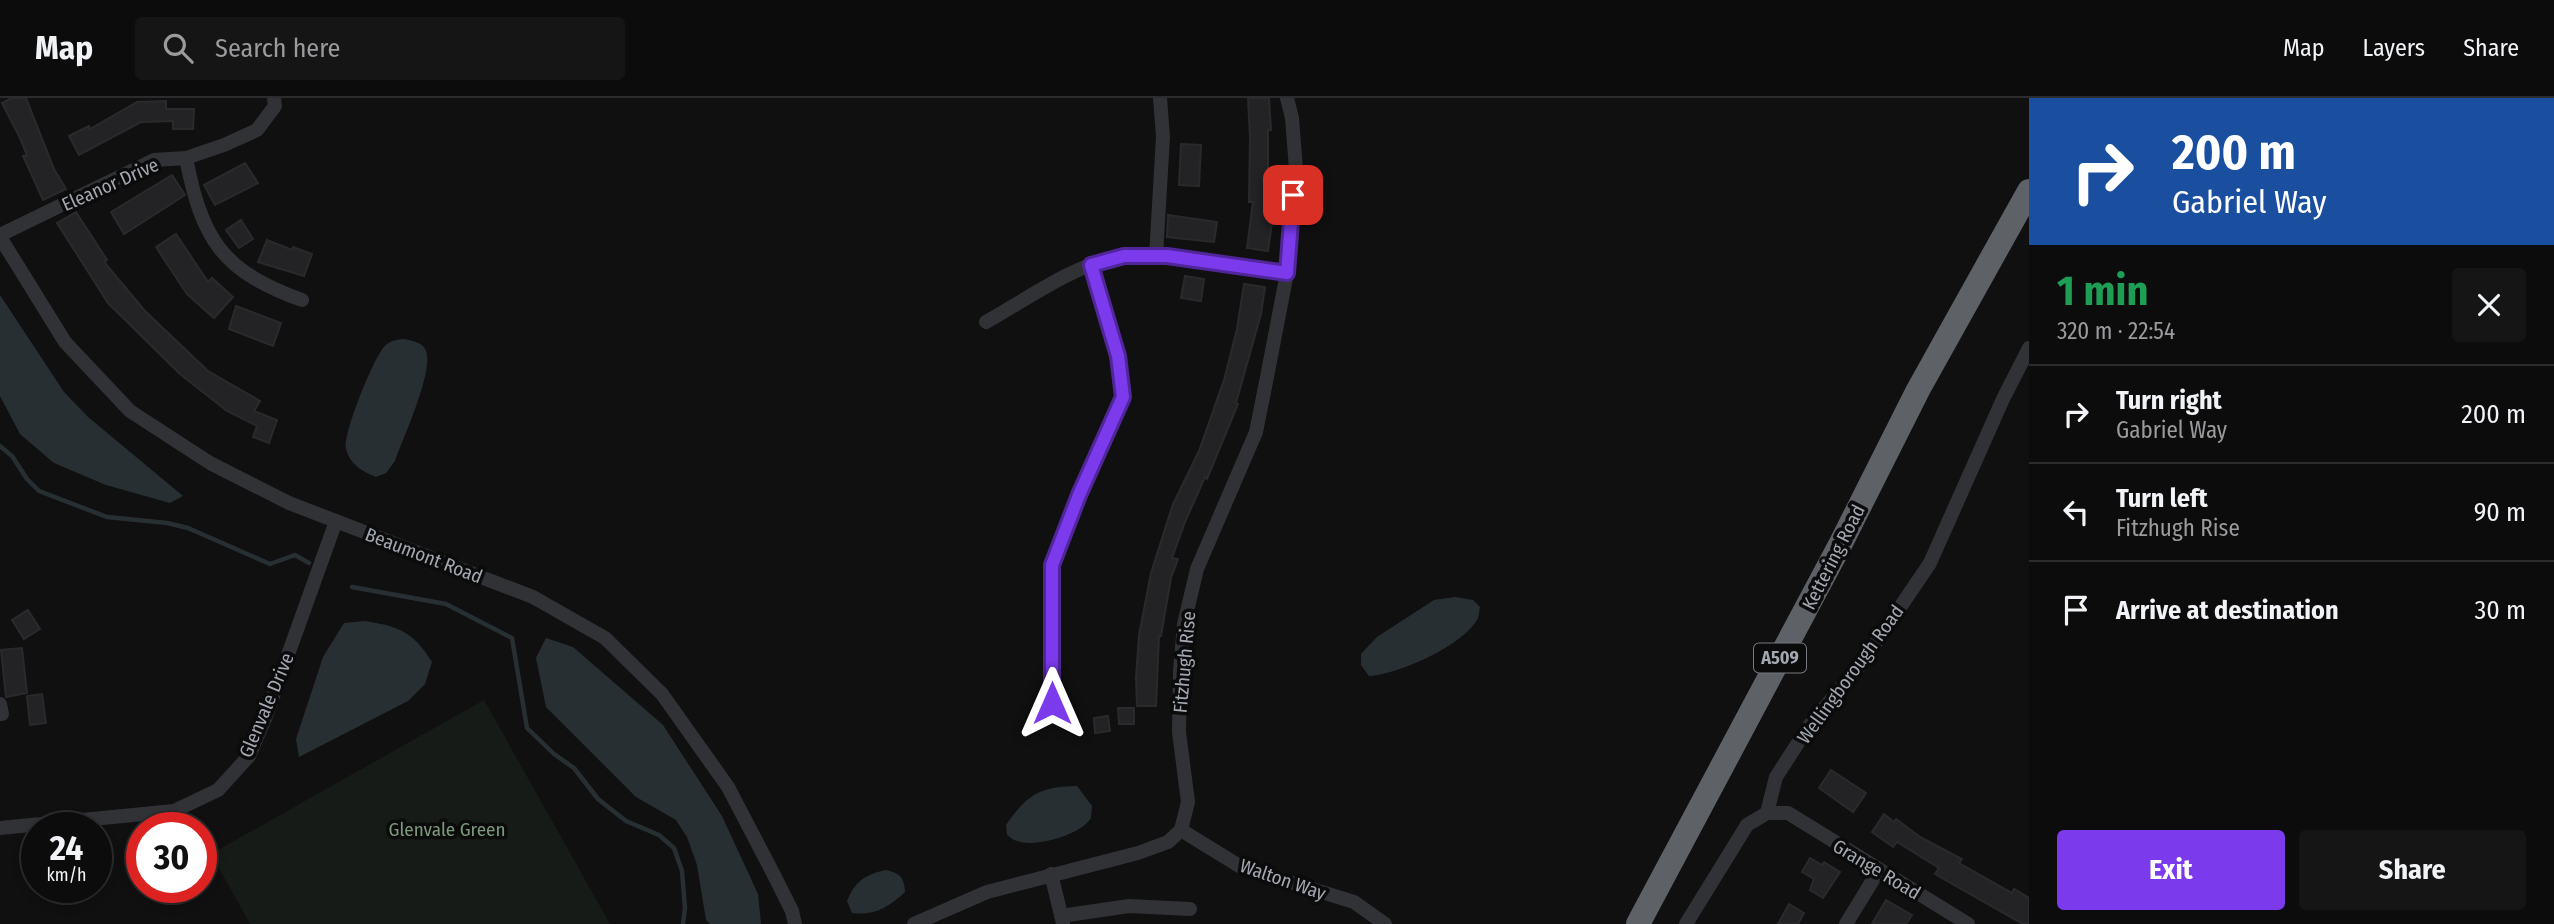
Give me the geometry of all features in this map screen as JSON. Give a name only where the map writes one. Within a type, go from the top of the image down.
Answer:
[{"type":"highway","name":"Kettering Road","points":[[1638,924],[1833,557],[1918,390],[2029,191]]},
{"type":"street","name":"Eleanor Drive","points":[[0,236],[154,160],[186,158],[257,130],[275,106],[274,98]]},
{"type":"street","points":[[1156,256],[1163,137],[1160,98]]},
{"type":"street","name":"Fitzhugh Rise","points":[[1181,830],[1188,802],[1179,732],[1184,624],[1197,569],[1256,432],[1287,273],[1296,169],[1292,118],[1287,98]]},
{"type":"street","points":[[186,158],[193,192],[210,236],[235,267],[269,288],[302,300]]},
{"type":"street","name":"Beaumont Road","points":[[0,236],[65,342],[130,411],[210,463],[289,503],[533,597],[605,639],[663,694],[729,787],[781,888],[795,924]]},
{"type":"street","points":[[986,322],[1091,265],[1124,256],[1156,256],[1287,273]]},
{"type":"street","points":[[1052,703],[1052,565],[1079,495],[1123,397],[1118,356],[1091,265]]},
{"type":"street","name":"Wellingborough Road","points":[[1767,813],[1776,777],[1809,726],[1863,662],[1930,562],[2003,399],[2029,348]]},
{"type":"street","name":"Glenvale Drive","points":[[0,828],[174,811],[218,790],[249,756],[336,521]]},
{"type":"street","points":[[1686,924],[1747,825],[1767,813]]},
{"type":"street","name":"Grange Road","points":[[1767,813],[1788,813],[1968,924]]},
{"type":"street","points":[[914,924],[987,892],[1138,853],[1168,842],[1181,830]]},
{"type":"street","name":"Walton Way","points":[[1181,830],[1241,867],[1354,902],[1385,924]]},
{"type":"street","points":[[1846,924],[1879,870]]},
{"type":"street","points":[[1051,874],[1062,920],[1129,906],[1189,909]]},
{"type":"green space","name":"Glenvale Green","points":[[484,700],[610,924],[250,924],[217,865],[217,851]]},
{"type":"shaded area","points":[[0,295],[64,392],[88,417],[183,496],[170,503],[106,485],[54,463],[20,434],[0,396]]},
{"type":"shaded area","points":[[404,339],[417,342],[425,348],[426,374],[395,461],[386,473],[376,477],[353,463],[346,448],[346,440],[360,397],[379,354],[389,343]]},
{"type":"shaded area","points":[[1455,597],[1473,600],[1480,607],[1478,618],[1471,628],[1429,657],[1396,670],[1369,676],[1361,665],[1361,654],[1377,637],[1434,600]]},
{"type":"shaded area","points":[[365,621],[396,628],[418,643],[432,662],[425,684],[408,701],[299,757],[296,739],[323,657],[344,623]]},
{"type":"shaded area","points":[[546,638],[573,647],[663,725],[722,816],[758,894],[761,924],[710,924],[706,920],[697,865],[687,837],[676,820],[636,797],[546,707],[536,658]]},
{"type":"shaded area","points":[[1077,786],[1092,806],[1091,818],[1078,830],[1034,843],[1016,841],[1007,835],[1006,825],[1028,799],[1053,788]]},
{"type":"shaded area","points":[[885,870],[900,876],[905,892],[881,909],[852,913],[847,901],[857,884],[872,874]]},
{"type":"building","points":[[12,98],[26,98],[54,169],[66,189],[43,200],[23,156],[27,155],[20,138],[2,103]]},
{"type":"building","points":[[1248,98],[1269,98],[1271,130],[1268,130],[1268,218],[1269,223],[1272,223],[1268,251],[1247,248],[1253,202],[1249,202]]},
{"type":"building","points":[[166,101],[166,109],[194,109],[193,129],[173,129],[173,121],[141,122],[79,155],[69,136],[89,126],[90,129],[137,102]]},
{"type":"building","points":[[1181,144],[1201,145],[1199,186],[1179,185]]},
{"type":"building","points":[[245,163],[258,183],[215,205],[204,185]]},
{"type":"building","points":[[172,175],[185,195],[124,234],[111,212]]},
{"type":"building","points":[[76,212],[107,260],[104,262],[145,311],[208,371],[260,401],[254,411],[277,420],[269,443],[253,437],[257,426],[227,411],[180,374],[108,303],[57,223]]},
{"type":"building","points":[[1168,215],[1217,222],[1214,242],[1167,237]]},
{"type":"building","points":[[241,220],[253,239],[239,248],[226,230]]},
{"type":"building","points":[[176,234],[208,282],[212,278],[233,297],[214,318],[187,294],[156,247]]},
{"type":"building","points":[[267,240],[292,250],[293,247],[312,254],[304,276],[258,262]]},
{"type":"building","points":[[1185,276],[1204,279],[1201,301],[1181,298]]},
{"type":"building","points":[[1244,284],[1265,287],[1261,314],[1236,403],[1238,404],[1207,479],[1205,477],[1185,522],[1172,558],[1178,559],[1171,578],[1159,636],[1156,706],[1137,706],[1139,635],[1151,573],[1173,504],[1199,451],[1224,380],[1237,329]]},
{"type":"building","points":[[236,306],[281,323],[273,346],[229,329]]},
{"type":"building","points":[[28,610],[40,629],[24,639],[12,620]]},
{"type":"building","points":[[22,648],[27,693],[6,697],[1,650]]},
{"type":"building","points":[[42,694],[46,723],[30,725],[27,696]]},
{"type":"building","points":[[1118,708],[1134,708],[1134,724],[1119,724]]},
{"type":"building","points":[[1108,716],[1110,731],[1095,733],[1094,718]]},
{"type":"building","points":[[1831,770],[1866,793],[1853,812],[1819,788]]},
{"type":"building","points":[[1884,814],[1962,859],[1959,863],[2012,893],[2014,889],[2029,898],[2029,924],[2023,924],[1935,874],[1939,868],[1897,842],[1893,847],[1872,832]]},
{"type":"building","points":[[1810,858],[1822,865],[1824,862],[1840,872],[1823,898],[1810,890],[1814,879],[1802,872]]},
{"type":"building","points":[[1886,900],[1912,915],[1906,924],[1872,924]]},
{"type":"building","points":[[1789,904],[1804,913],[1798,924],[1778,924]]},
{"type":"waterway","points":[[0,446],[12,456],[27,479],[39,491],[107,517],[167,523],[188,528],[270,564],[295,555],[309,563]]},
{"type":"waterway","points":[[352,587],[446,604],[512,638],[527,728],[554,754],[574,768],[598,799],[626,821],[659,835],[674,848],[682,871],[685,908],[683,924]]},
{"type":"route","points":[[1052,703],[1052,565],[1079,495],[1123,397],[1118,356],[1091,265],[1124,256],[1167,256],[1287,273],[1293,195]]}]
